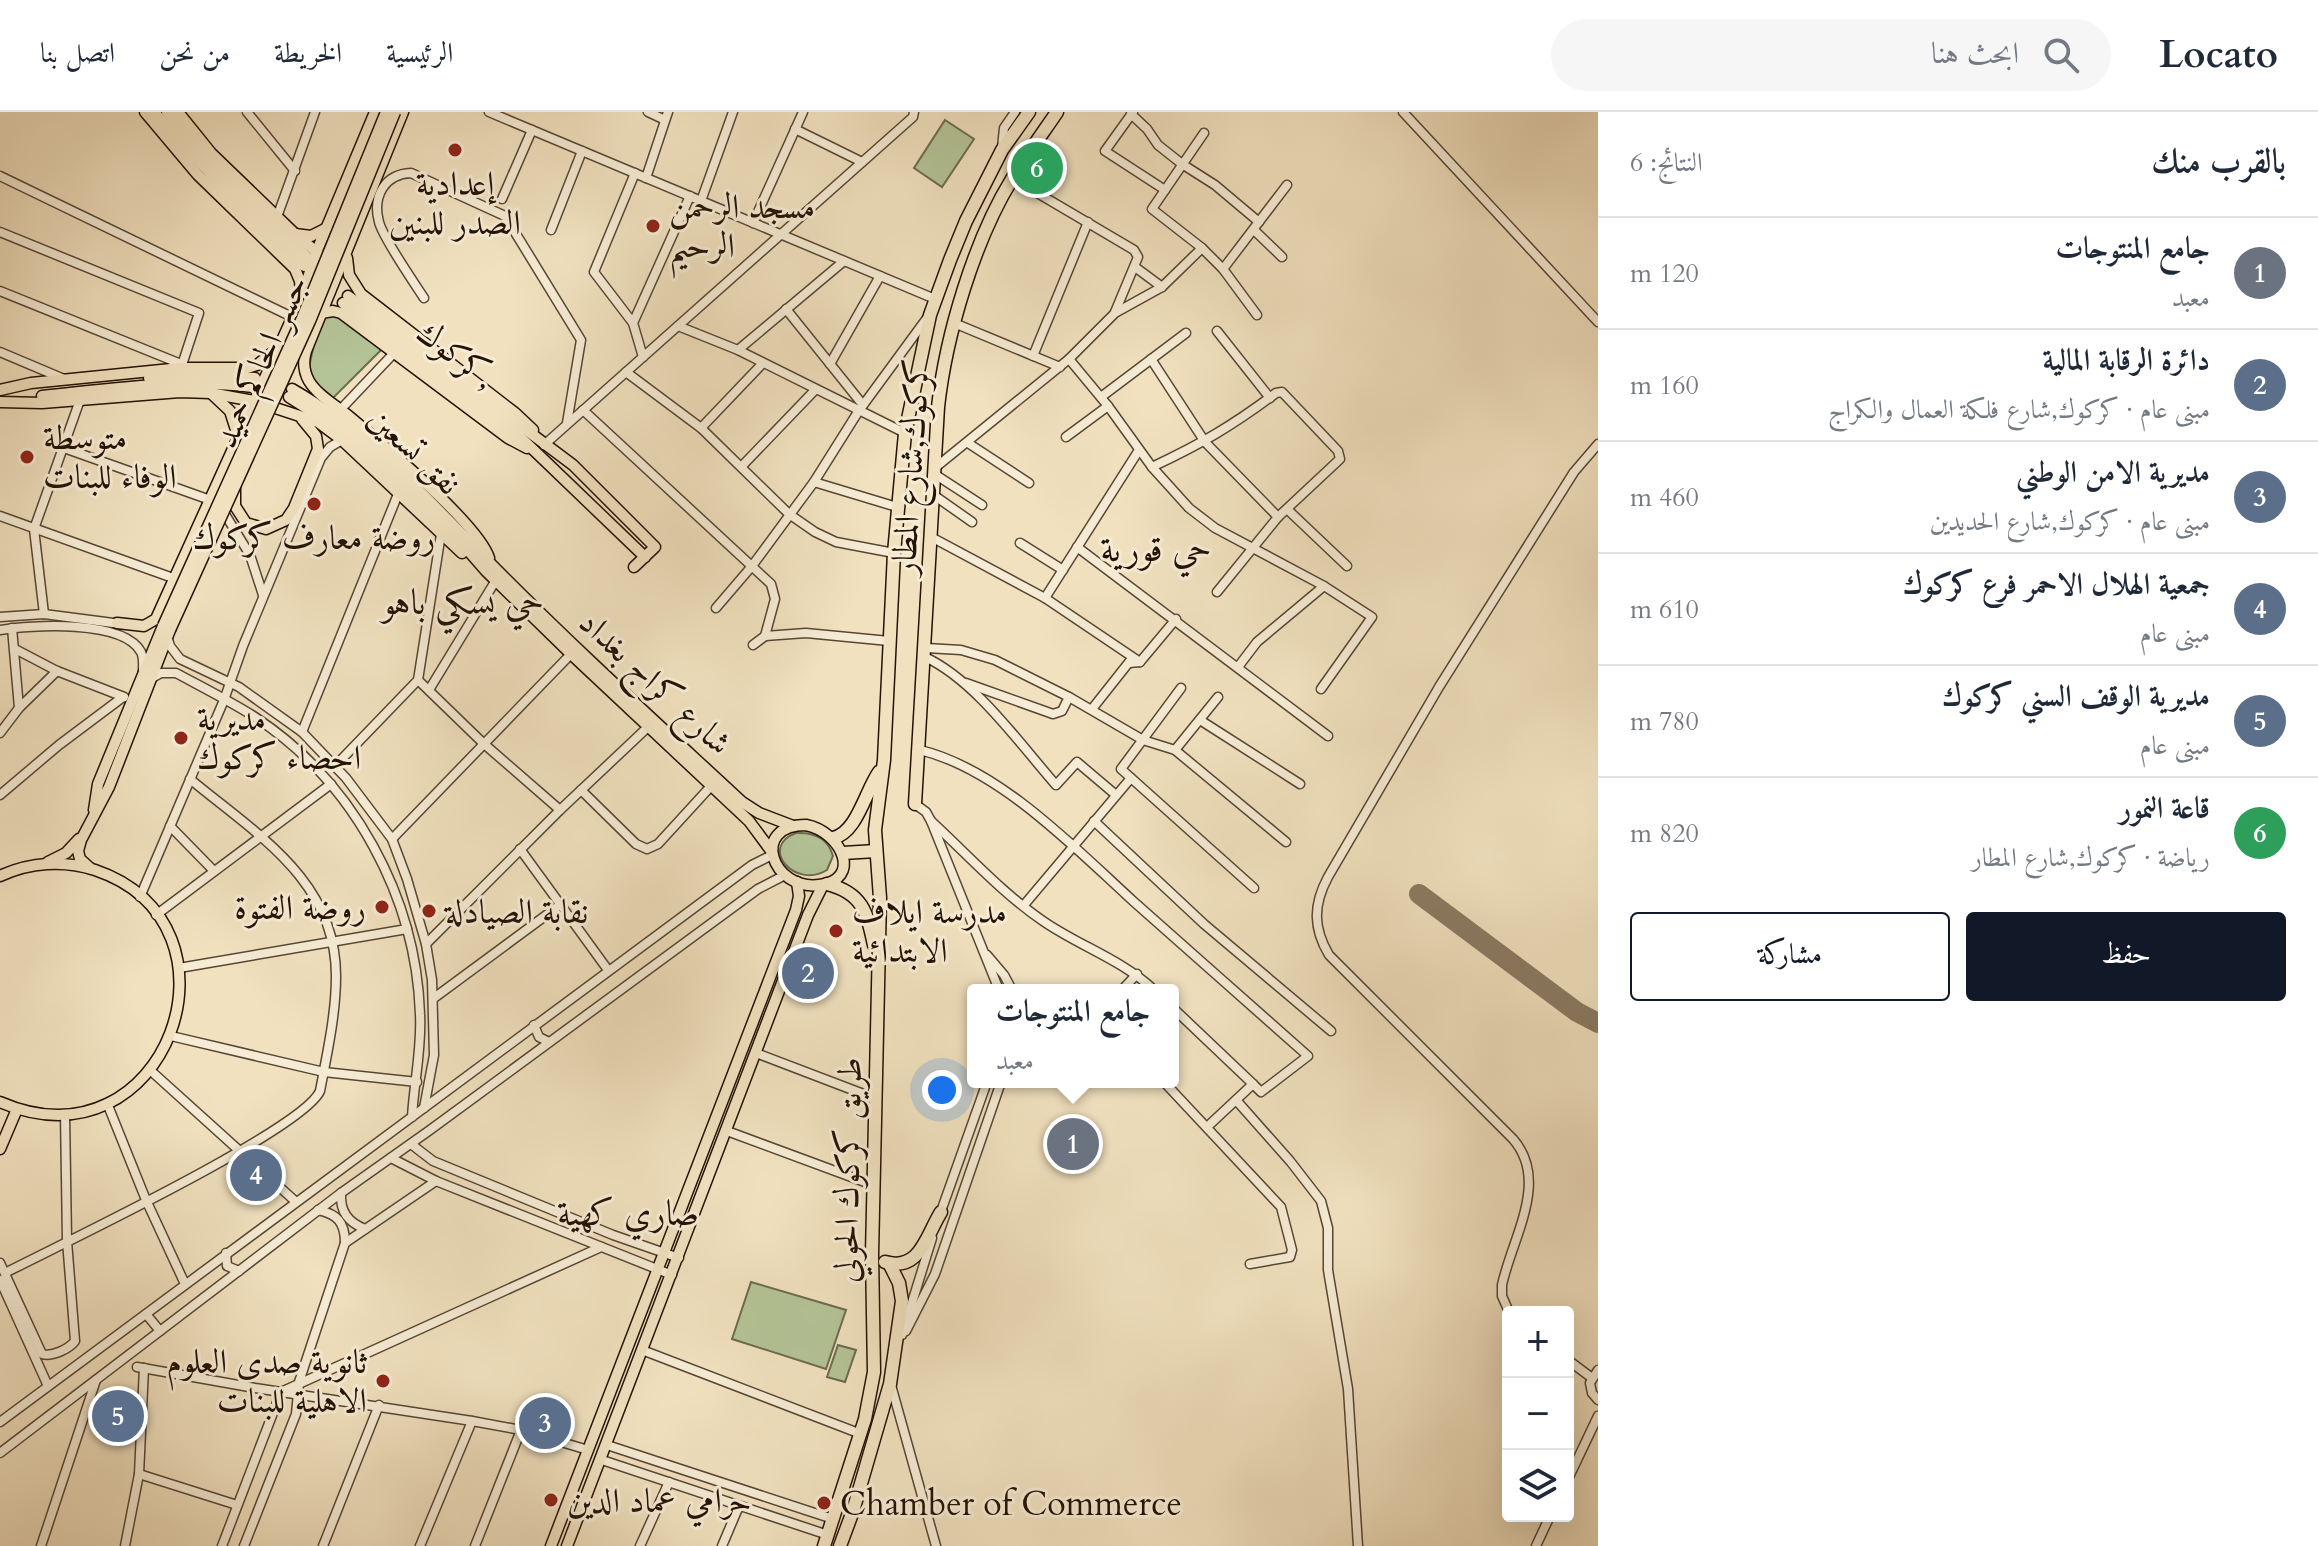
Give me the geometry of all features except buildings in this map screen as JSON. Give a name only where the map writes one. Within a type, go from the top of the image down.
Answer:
[{"type":"highway","name":"كركوك,شارع المطار","points":[[879,788],[883,766],[897,507],[905,433],[930,315],[966,221],[1002,150],[1029,112]]},
{"type":"highway","name":"كركوك,شارع المطار","points":[[915,804],[942,377],[954,323],[987,231],[1012,178],[1057,112]]},
{"type":"highway","points":[[966,221],[971,228],[987,231]]},
{"type":"highway","points":[[950,260],[959,256],[965,258],[972,270]]},
{"type":"highway","points":[[833,838],[842,836],[852,828],[864,798],[883,766]]},
{"type":"highway","name":"طريق كركوك الحولي","points":[[826,1541],[861,1434],[874,1372],[872,1254],[880,898],[876,851],[879,788]]},
{"type":"highway","points":[[843,853],[876,851]]},
{"type":"highway","points":[[825,884],[852,895],[864,909],[879,960]]},
{"type":"highway","points":[[872,1254],[889,1263],[905,1263],[918,1255],[941,1212]]},
{"type":"highway","name":"طريق كركوك الحولي","points":[[840,1546],[890,1384],[902,1295],[889,1263]]},
{"type":"main road","points":[[145,112],[198,175],[295,269],[302,296]]},
{"type":"main road","points":[[154,112],[309,259],[344,271],[361,294],[515,413],[540,448],[645,557]]},
{"type":"main road","points":[[167,112],[193,151]]},
{"type":"main road","points":[[178,112],[211,153],[294,233],[309,259]]},
{"type":"main road","points":[[117,623],[150,625],[156,619],[302,296],[309,259],[327,228],[375,112]]},
{"type":"main road","name":"جسر الحاكم حميد","points":[[165,631],[302,318],[386,112]]},
{"type":"main road","name":"جسر الحاكم حميد","points":[[165,631],[310,321],[395,112]]},
{"type":"main road","points":[[403,112],[347,251],[344,271],[321,313],[304,358],[306,372],[318,392],[341,409],[471,529],[483,545],[489,567]]},
{"type":"main road","points":[[294,233],[311,236],[327,228]]},
{"type":"main road","name":"كركوك,","points":[[345,300],[540,448]]},
{"type":"main road","points":[[321,313],[341,313],[508,438],[540,448],[578,470],[655,547],[634,567]]},
{"type":"main road","points":[[0,391],[31,383],[181,366],[247,368],[266,359],[279,346]]},
{"type":"main road","points":[[0,391],[178,376],[210,375],[254,382],[182,383],[0,401]]},
{"type":"main road","points":[[0,401],[30,404],[166,392],[210,393],[254,401],[318,422],[342,440],[441,534],[489,567]]},
{"type":"main road","points":[[210,393],[230,411],[238,437]]},
{"type":"main road","name":"نفق تسعين","points":[[291,393],[344,432],[489,567]]},
{"type":"main road","points":[[237,482],[234,499],[240,518],[254,528],[266,529],[286,520],[318,449],[316,436],[294,414]]},
{"type":"main road","name":"شارع كراج بغداد","points":[[489,567],[496,580],[571,654],[749,821],[772,854]]},
{"type":"main road","name":"شارع كراج بغداد","points":[[489,567],[742,802],[759,813],[793,826]]},
{"type":"main road","points":[[0,876],[39,865],[66,853],[89,823],[109,787],[165,631]]},
{"type":"main road","points":[[0,1103],[35,1113],[65,1114],[107,1103],[127,1091],[150,1070],[171,1036],[179,1003],[179,968],[170,940],[156,915],[140,897],[124,884],[82,863],[79,855],[98,784],[128,699],[147,675]]},
{"type":"main road","points":[[567,1546],[808,915],[825,884],[842,869],[843,853],[833,838],[814,827],[793,826],[775,838],[772,854],[785,875],[797,882],[825,884]]},
{"type":"main road","points":[[39,865],[63,864],[93,870]]},
{"type":"main road","points":[[551,1546],[798,905],[797,882]]},
{"type":"main road","points":[[0,1149],[17,1109]]},
{"type":"street","points":[[247,112],[295,171]]},
{"type":"street","points":[[277,217],[315,112]]},
{"type":"street","points":[[489,112],[935,299]]},
{"type":"street","points":[[646,178],[667,116],[648,112]]},
{"type":"street","points":[[701,201],[733,112]]},
{"type":"street","points":[[753,223],[803,112]]},
{"type":"street","points":[[540,448],[913,117],[914,112]]},
{"type":"street","points":[[1002,150],[1004,128],[1015,112]]},
{"type":"street","points":[[1403,112],[1598,322]]},
{"type":"street","points":[[1165,190],[1105,151],[1132,113],[1158,145],[1215,185],[1257,226],[1282,257]]},
{"type":"street","points":[[795,129],[862,162]]},
{"type":"street","points":[[502,199],[532,130]]},
{"type":"street","points":[[1204,133],[1152,209],[1202,248],[1223,269],[1257,315]]},
{"type":"street","points":[[551,230],[582,151]]},
{"type":"street","points":[[424,298],[379,222],[378,200],[387,180],[397,174],[411,173],[505,216],[581,340],[567,424]]},
{"type":"street","points":[[635,173],[594,272],[633,323],[643,357]]},
{"type":"street","points":[[0,176],[292,317]]},
{"type":"street","points":[[1012,178],[1134,250],[1138,257],[1135,267],[1115,313]]},
{"type":"street","points":[[1223,269],[1287,185]]},
{"type":"street","points":[[633,323],[690,196]]},
{"type":"street","points":[[1033,356],[1088,222]]},
{"type":"street","points":[[0,232],[199,313],[181,366],[0,291]]},
{"type":"street","points":[[982,505],[936,471],[1060,367],[1115,313],[1162,287],[1202,248]]},
{"type":"street","points":[[738,350],[844,261]]},
{"type":"street","points":[[1135,267],[1162,287]]},
{"type":"street","points":[[830,364],[880,276]]},
{"type":"street","points":[[786,309],[860,408]]},
{"type":"street","points":[[716,608],[752,566],[814,482],[860,408],[930,315]]},
{"type":"street","points":[[954,323],[1060,367]]},
{"type":"street","points":[[678,326],[738,350],[905,433]]},
{"type":"street","points":[[1217,331],[1270,398]]},
{"type":"street","points":[[1101,397],[1186,333]]},
{"type":"street","points":[[0,352],[65,379]]},
{"type":"street","points":[[341,409],[395,352]]},
{"type":"street","points":[[1069,359],[1152,467],[1200,517],[1324,586],[1372,617],[1321,689]]},
{"type":"street","points":[[1151,359],[1205,442],[1278,517]]},
{"type":"street","points":[[701,428],[763,363]]},
{"type":"street","points":[[626,372],[701,428],[789,514],[815,532],[836,542],[894,553]]},
{"type":"street","points":[[742,466],[815,390]]},
{"type":"street","points":[[1152,467],[1205,442],[1282,392],[1338,451],[1340,459],[1278,517],[1217,592]]},
{"type":"street","points":[[44,614],[34,529],[80,400]]},
{"type":"street","points":[[1066,437],[1108,406]]},
{"type":"street","points":[[583,410],[771,584],[775,592],[765,636]]},
{"type":"street","points":[[140,897],[224,700],[321,458],[330,447],[342,440]]},
{"type":"street","points":[[968,443],[1029,483]]},
{"type":"street","points":[[1506,1306],[1502,1285],[1529,1194],[1527,1159],[1513,1139],[1329,955],[1318,933],[1316,908],[1328,877],[1439,687],[1574,472],[1598,444]]},
{"type":"street","points":[[64,448],[209,498],[223,510],[245,545],[259,575],[264,596]]},
{"type":"street","points":[[1045,598],[1139,450]]},
{"type":"street","points":[[814,482],[897,507]]},
{"type":"street","points":[[302,732],[398,494]]},
{"type":"street","points":[[935,496],[972,522]]},
{"type":"street","points":[[1287,509],[1347,566]]},
{"type":"street","points":[[0,516],[173,578]]},
{"type":"street","points":[[336,765],[418,680],[441,534]]},
{"type":"street","points":[[933,538],[1045,598],[1134,661]]},
{"type":"street","points":[[1020,543],[1063,570]]},
{"type":"street","points":[[1077,547],[1328,736]]},
{"type":"street","points":[[429,690],[496,580]]},
{"type":"street","points":[[1238,667],[1257,642],[1324,586]]},
{"type":"street","points":[[0,617],[44,614],[165,631],[170,646],[180,659],[267,705],[302,732],[336,765],[392,839],[426,944],[434,998],[433,1071],[424,1109]]},
{"type":"street","points":[[1092,709],[1176,619]]},
{"type":"street","points":[[0,630],[65,627],[118,635],[142,654],[147,675],[176,673],[255,717],[291,744],[331,784],[365,830],[392,884],[407,929],[420,1003],[421,1030],[412,1117]]},
{"type":"street","points":[[12,628],[19,708]]},
{"type":"street","points":[[753,645],[765,636],[806,633],[889,641]]},
{"type":"street","points":[[15,649],[57,671],[128,699]]},
{"type":"street","points":[[925,653],[961,650],[995,660],[1092,709],[1143,740],[1175,750],[1286,842]]},
{"type":"street","points":[[925,653],[965,683],[1056,785],[1077,762],[1116,795]]},
{"type":"street","points":[[392,839],[571,654]]},
{"type":"street","points":[[0,733],[19,708],[57,671]]},
{"type":"street","points":[[418,680],[483,743],[560,810]]},
{"type":"street","points":[[965,683],[1053,714],[1062,711],[1069,697]]},
{"type":"street","points":[[1181,688],[1121,769],[1254,888]]},
{"type":"street","points":[[1175,750],[1218,697]]},
{"type":"street","points":[[0,795],[59,745],[128,699]]},
{"type":"street","points":[[1200,720],[1300,784]]},
{"type":"street","points":[[426,944],[649,726]]},
{"type":"street","points":[[920,750],[948,757],[986,777],[1073,847],[1308,1056],[1261,1092],[1179,1014]]},
{"type":"street","points":[[1024,905],[1131,778]]},
{"type":"street","points":[[3,1277],[241,1150],[314,1101],[320,1091],[336,992],[333,944],[326,918],[313,893],[285,859],[190,779]]},
{"type":"street","points":[[156,915],[331,784]]},
{"type":"street","points":[[581,790],[636,844],[647,849],[658,844],[712,785]]},
{"type":"street","points":[[915,804],[1043,921],[1137,974],[1148,984]]},
{"type":"street","points":[[931,821],[997,984]]},
{"type":"street","points":[[1094,821],[1204,924],[1331,1031]]},
{"type":"street","points":[[170,826],[214,871]]},
{"type":"street","points":[[520,849],[608,970]]},
{"type":"street","points":[[0,1422],[608,970],[752,865],[772,854]]},
{"type":"street","points":[[0,1453],[341,1193],[764,884],[785,875]]},
{"type":"street","points":[[392,884],[407,879]]},
{"type":"street","points":[[434,998],[560,905]]},
{"type":"street","points":[[179,968],[407,929]]},
{"type":"street","points":[[982,948],[1009,984]]},
{"type":"street","points":[[1128,984],[1137,974]]},
{"type":"street","points":[[534,1025],[539,1037],[549,1042]]},
{"type":"street","points":[[171,1036],[324,1072],[417,1082]]},
{"type":"street","points":[[756,1053],[874,1098]]},
{"type":"street","points":[[150,1070],[295,1201]]},
{"type":"street","points":[[1207,1127],[1253,1084]]},
{"type":"street","points":[[894,1359],[985,1088]]},
{"type":"street","points":[[901,1338],[930,1286],[999,1088]]},
{"type":"street","points":[[1170,1088],[1281,1207],[1292,1250],[1290,1257],[1250,1264]]},
{"type":"street","points":[[1236,1100],[1321,1201],[1328,1228],[1328,1270],[1348,1389],[1358,1546]]},
{"type":"street","points":[[107,1103],[146,1200],[185,1284]]},
{"type":"street","points":[[3,1277],[42,1354],[50,1355],[68,1348],[75,1341],[67,1241],[65,1114]]},
{"type":"street","points":[[727,1131],[873,1185]]},
{"type":"street","points":[[411,1144],[433,1161],[679,1258]]},
{"type":"street","points":[[391,1158],[436,1181],[672,1275]]},
{"type":"street","points":[[345,1243],[436,1181]]},
{"type":"street","points":[[341,1193],[344,1214],[365,1229]]},
{"type":"street","points":[[244,1546],[296,1414],[299,1382],[345,1243],[344,1227],[337,1217],[318,1210]]},
{"type":"street","points":[[222,1546],[281,1392],[601,1247]]},
{"type":"street","points":[[226,1253],[227,1266],[239,1271]]},
{"type":"street","points":[[0,1263],[48,1386]]},
{"type":"street","points":[[146,1314],[160,1331]]},
{"type":"street","points":[[642,1350],[861,1434]]},
{"type":"street","points":[[1574,1363],[1595,1374],[1590,1388],[1598,1400]]},
{"type":"street","points":[[125,1546],[139,1474],[140,1367],[521,1430],[588,1450]]},
{"type":"street","points":[[41,1546],[96,1380]]},
{"type":"street","points":[[890,1384],[936,1546]]},
{"type":"street","points":[[323,1546],[379,1405]]},
{"type":"street","points":[[1574,1466],[1598,1416]]},
{"type":"street","points":[[420,1546],[472,1421]]},
{"type":"street","points":[[475,1546],[521,1430]]},
{"type":"street","points":[[607,1445],[833,1519]]},
{"type":"street","points":[[602,1460],[739,1506],[826,1541]]},
{"type":"street","points":[[139,1474],[237,1505]]},
{"type":"street","points":[[640,1546],[669,1482]]},
{"type":"street","points":[[722,1546],[739,1506]]},
{"type":"street","points":[[1536,1546],[1547,1522]]},
{"type":"green space","points":[[945,120],[974,139],[942,187],[914,168]]},
{"type":"green space","points":[[333,311],[383,348],[333,398],[307,376],[321,313]]},
{"type":"green space","points":[[796,833],[814,835],[828,845],[833,856],[827,870],[815,875],[803,875],[785,864],[780,848],[785,839]]},
{"type":"green space","points":[[751,1282],[846,1310],[826,1369],[732,1339]]},
{"type":"green space","points":[[838,1345],[856,1350],[845,1382],[827,1377]]},
{"type":"taxiway","points":[[1419,894],[1577,1012],[1598,1023]]},
{"type":"place","name":"إعدادية الصدر للبنين","points":[[455,150]]},
{"type":"place","name":"قاعة النمور","points":[[1037,168]]},
{"type":"place","name":"مسجد الرحمن الرحيم","points":[[653,226]]},
{"type":"place","name":"متوسطة الوفاء للبنات","points":[[27,457]]},
{"type":"place","name":"روضة معارف كركوك","points":[[314,504]]},
{"type":"place","name":"مديرية احصاء كركوك","points":[[181,738]]},
{"type":"place","name":"روضة الفتوة","points":[[382,907]]},
{"type":"place","name":"نقابة الصيادلة","points":[[429,911]]},
{"type":"place","name":"مدرسة ايلاف الابتدائية","points":[[836,931]]},
{"type":"place","name":"دائرة الرقابة المالية","points":[[808,973]]},
{"type":"place","name":"جامع المنتوجات","points":[[1073,1144]]},
{"type":"place","name":"جمعية الهلال الاحمر فرع كركوك","points":[[256,1175]]},
{"type":"place","name":"ثانوية صدى العلوم الاهلية للبنات","points":[[383,1381]]},
{"type":"place","name":"مديرية الوقف السني كركوك","points":[[118,1416]]},
{"type":"place","name":"مديرية الامن الوطني","points":[[545,1423]]},
{"type":"place","name":"حرامي عماد الدين","points":[[551,1500]]},
{"type":"place","name":"Chamber of Commerce","points":[[824,1503]]},
{"type":"district","name":"حي قورية","points":[[1156,548]]},
{"type":"district","name":"حي يسكي باهو","points":[[463,601]]},
{"type":"district","name":"صاري كهية","points":[[628,1212]]}]
